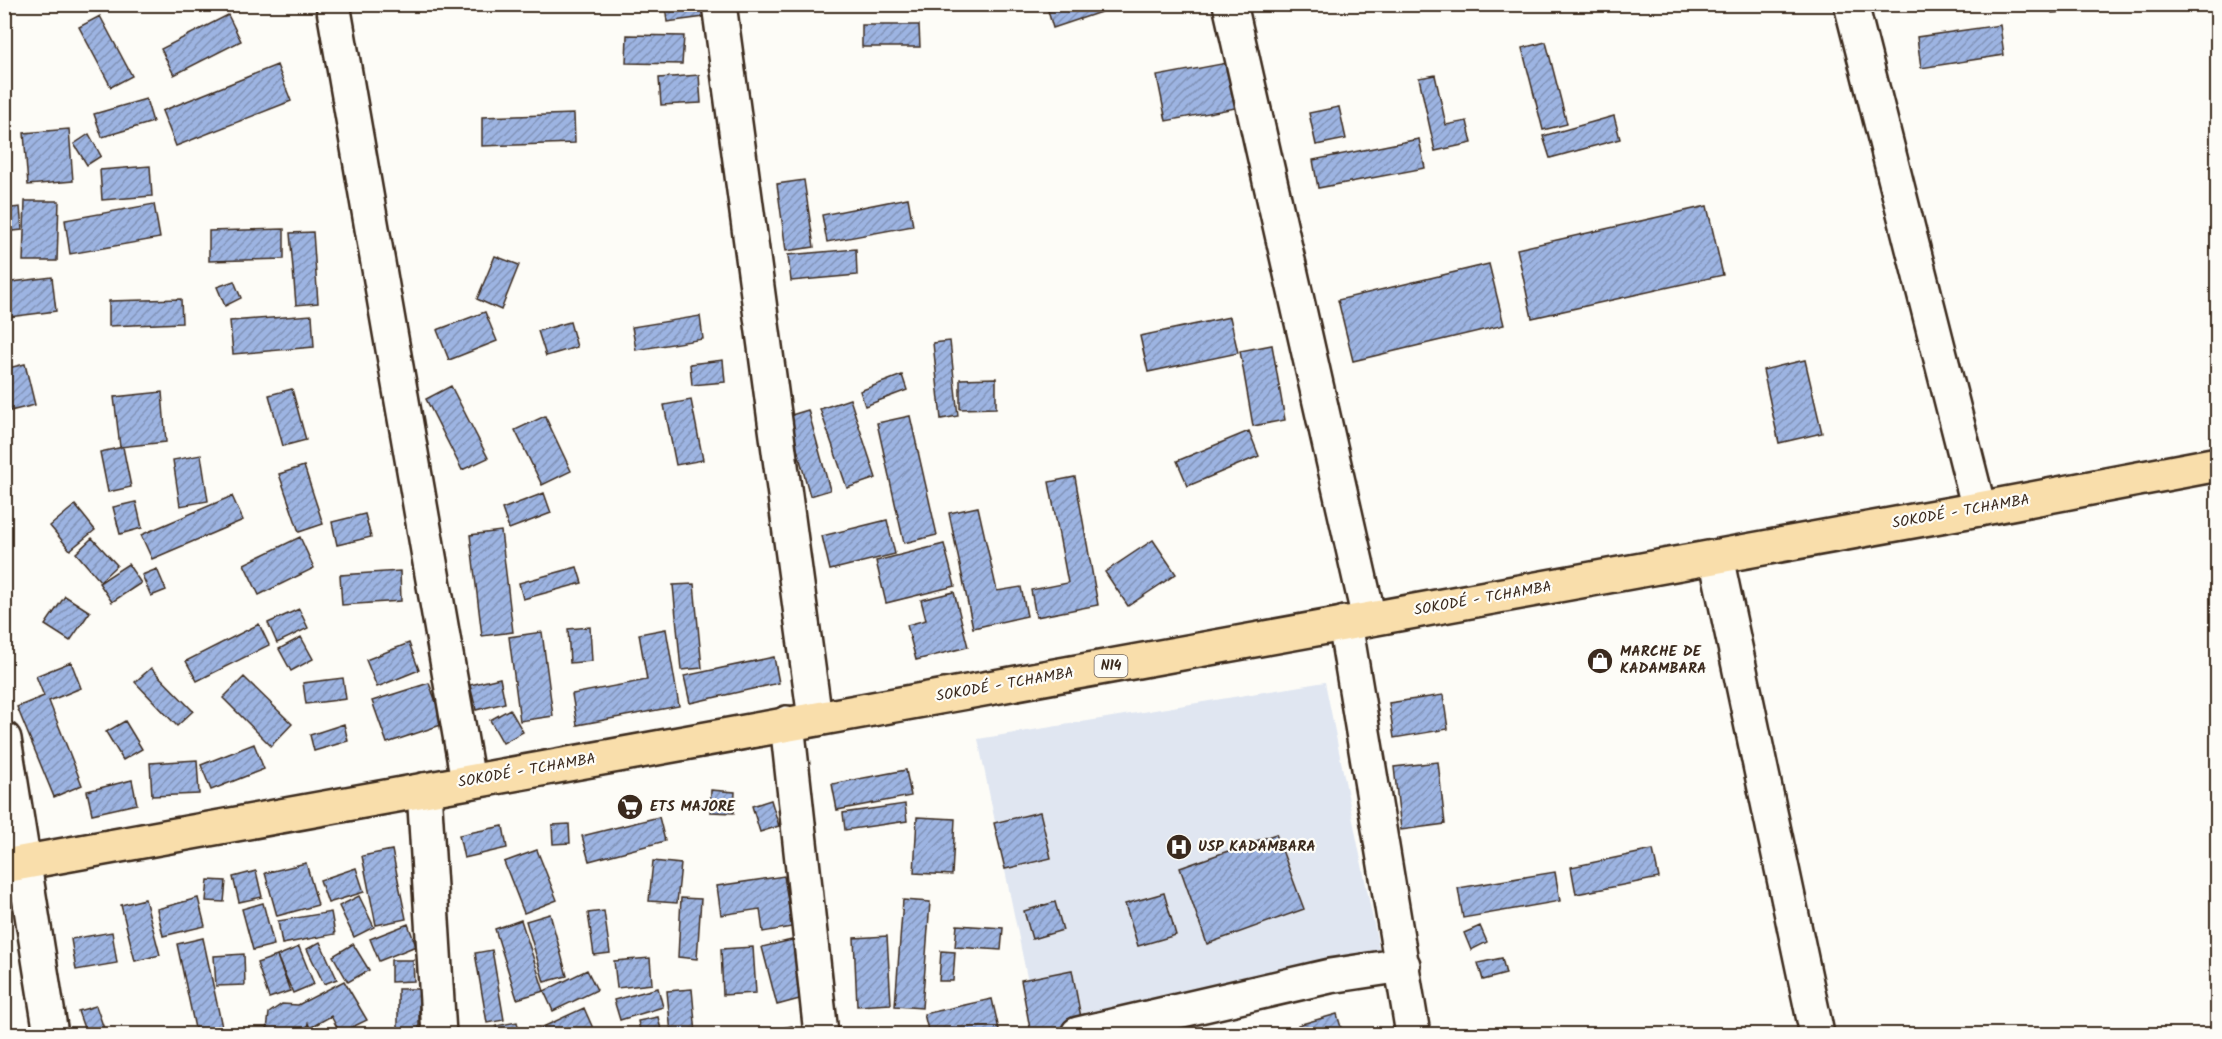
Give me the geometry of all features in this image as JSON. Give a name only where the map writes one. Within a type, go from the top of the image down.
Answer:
[{"type":"main road","name":"SOKODÉ - TCHAMBA","points":[[15,864],[1979,510],[2217,464]]},
{"type":"street","points":[[333,4],[468,782]]},
{"type":"street","points":[[719,4],[801,721],[821,1035]]},
{"type":"street","points":[[1230,4],[1357,621],[1413,1035]]},
{"type":"street","points":[[1851,4],[1979,510]]},
{"type":"street","points":[[1716,556],[1817,1035]]},
{"type":"street","points":[[4,739],[15,864],[51,1035]]},
{"type":"street","points":[[424,790],[439,1035]]},
{"type":"street","points":[[1078,1035],[1330,976],[1403,964]]},
{"type":"shaded area","name":"USP KADAMBARA","points":[[1325,682],[1380,954],[1037,1026],[978,739]]},
{"type":"building","points":[[665,4],[702,4],[704,17],[667,22]]},
{"type":"building","points":[[1046,4],[1122,4],[1122,5],[1053,28]]},
{"type":"building","points":[[2051,4],[2092,4],[2092,10],[2052,13]]},
{"type":"building","points":[[228,15],[241,41],[174,75],[161,49]]},
{"type":"building","points":[[100,16],[132,76],[111,87],[79,27]]},
{"type":"building","points":[[862,25],[919,25],[920,47],[862,47]]},
{"type":"building","points":[[2000,25],[2004,55],[1921,68],[1917,37]]},
{"type":"building","points":[[627,35],[684,36],[682,64],[626,63]]},
{"type":"building","points":[[1546,42],[1567,124],[1543,130],[1522,48]]},
{"type":"building","points":[[1232,62],[1241,107],[1166,121],[1157,76]]},
{"type":"building","points":[[277,65],[291,101],[176,146],[162,111]]},
{"type":"building","points":[[699,75],[701,103],[661,105],[659,78]]},
{"type":"building","points":[[1435,75],[1446,125],[1467,121],[1472,143],[1435,151],[1419,78]]},
{"type":"building","points":[[146,99],[153,122],[102,137],[94,114]]},
{"type":"building","points":[[1339,107],[1346,139],[1316,145],[1309,113]]},
{"type":"building","points":[[574,114],[575,143],[482,146],[482,117]]},
{"type":"building","points":[[1614,116],[1620,139],[1550,158],[1543,136]]},
{"type":"building","points":[[69,129],[73,181],[28,185],[24,133]]},
{"type":"building","points":[[89,134],[101,156],[87,165],[74,144]]},
{"type":"building","points":[[1419,139],[1425,168],[1318,188],[1313,160]]},
{"type":"building","points":[[150,166],[152,196],[102,200],[100,170]]},
{"type":"building","points":[[804,180],[814,247],[786,251],[777,184]]},
{"type":"building","points":[[908,198],[913,226],[827,242],[822,215]]},
{"type":"building","points":[[25,201],[59,201],[57,261],[23,261]]},
{"type":"building","points":[[154,204],[160,238],[70,254],[65,220]]},
{"type":"building","points":[[1707,206],[1723,275],[1532,318],[1517,249]]},
{"type":"building","points":[[20,207],[22,230],[4,232],[4,209]]},
{"type":"building","points":[[284,229],[284,259],[209,261],[209,231]]},
{"type":"building","points":[[313,232],[318,303],[296,305],[290,233]]},
{"type":"building","points":[[856,249],[857,275],[791,281],[788,255]]},
{"type":"building","points":[[495,256],[519,265],[501,310],[477,299]]},
{"type":"building","points":[[1489,264],[1504,325],[1353,361],[1338,300]]},
{"type":"building","points":[[52,277],[56,311],[9,317],[4,283]]},
{"type":"building","points":[[234,281],[241,298],[225,306],[217,287]]},
{"type":"building","points":[[181,299],[182,323],[109,326],[109,301]]},
{"type":"building","points":[[485,312],[497,341],[449,360],[437,330]]},
{"type":"building","points":[[312,315],[314,347],[233,354],[230,321]]},
{"type":"building","points":[[700,316],[703,339],[636,350],[632,327]]},
{"type":"building","points":[[1230,317],[1238,353],[1148,372],[1140,336]]},
{"type":"building","points":[[570,322],[577,347],[546,356],[538,331]]},
{"type":"building","points":[[950,341],[958,416],[941,419],[933,343]]},
{"type":"building","points":[[1272,345],[1285,420],[1253,426],[1240,351]]},
{"type":"building","points":[[723,360],[725,382],[692,385],[690,364]]},
{"type":"building","points":[[1805,360],[1822,433],[1779,443],[1763,370]]},
{"type":"building","points":[[25,364],[35,405],[10,411],[4,386],[4,369]]},
{"type":"building","points":[[902,375],[907,390],[865,406],[860,391]]},
{"type":"building","points":[[996,378],[996,408],[960,409],[960,379]]},
{"type":"building","points":[[451,386],[488,458],[462,470],[426,399]]},
{"type":"building","points":[[292,389],[306,440],[283,446],[269,395]]},
{"type":"building","points":[[162,392],[166,442],[120,447],[114,397]]},
{"type":"building","points":[[850,399],[876,478],[847,488],[820,409]]},
{"type":"building","points":[[691,400],[703,460],[676,465],[664,405]]},
{"type":"building","points":[[808,410],[830,490],[810,496],[788,416]]},
{"type":"building","points":[[545,416],[571,471],[542,485],[515,430]]},
{"type":"building","points":[[910,416],[937,535],[904,543],[877,423]]},
{"type":"building","points":[[1249,431],[1259,456],[1188,486],[1177,461]]},
{"type":"building","points":[[123,447],[131,487],[108,492],[100,452]]},
{"type":"building","points":[[201,455],[208,501],[180,506],[173,460]]},
{"type":"building","points":[[304,466],[323,524],[299,532],[279,474]]},
{"type":"building","points":[[1075,477],[1098,605],[1036,617],[1031,590],[1068,583],[1049,482]]},
{"type":"building","points":[[544,493],[551,513],[509,529],[502,509]]},
{"type":"building","points":[[232,496],[243,520],[152,559],[141,535]]},
{"type":"building","points":[[136,502],[142,528],[120,534],[113,507]]},
{"type":"building","points":[[75,505],[95,530],[70,550],[50,526]]},
{"type":"building","points":[[978,507],[997,591],[1021,587],[1027,616],[973,628],[949,513]]},
{"type":"building","points":[[365,514],[371,537],[337,545],[332,522]]},
{"type":"building","points":[[887,520],[895,554],[830,570],[822,536]]},
{"type":"building","points":[[501,531],[513,632],[482,636],[470,535]]},
{"type":"building","points":[[300,537],[314,568],[259,595],[244,564]]},
{"type":"building","points":[[92,538],[117,565],[100,581],[76,553]]},
{"type":"building","points":[[1153,540],[1176,574],[1128,606],[1105,572]]},
{"type":"building","points":[[944,544],[955,586],[886,603],[876,561]]},
{"type":"building","points":[[128,564],[141,583],[112,602],[99,583]]},
{"type":"building","points":[[577,567],[582,583],[523,599],[519,583]]},
{"type":"building","points":[[157,569],[166,590],[151,596],[142,575]]},
{"type":"building","points":[[400,571],[401,601],[342,605],[340,575]]},
{"type":"building","points":[[694,584],[702,668],[681,670],[673,585]]},
{"type":"building","points":[[954,592],[968,647],[916,660],[907,625],[926,620],[921,600]]},
{"type":"building","points":[[65,596],[90,612],[70,641],[45,625]]},
{"type":"building","points":[[299,609],[308,628],[277,643],[268,623]]},
{"type":"building","points":[[259,624],[269,645],[197,681],[186,661]]},
{"type":"building","points":[[590,627],[592,661],[570,663],[568,629]]},
{"type":"building","points":[[666,629],[679,706],[577,725],[572,694],[647,680],[639,634]]},
{"type":"building","points":[[542,632],[553,716],[520,721],[509,637]]},
{"type":"building","points":[[301,637],[313,659],[291,671],[279,649]]},
{"type":"building","points":[[409,643],[419,670],[377,687],[366,660]]},
{"type":"building","points":[[774,657],[779,683],[690,703],[684,676]]},
{"type":"building","points":[[71,662],[81,688],[49,701],[82,785],[54,797],[17,707],[44,696],[36,676]]},
{"type":"building","points":[[151,668],[193,711],[177,726],[135,682]]},
{"type":"building","points":[[244,677],[292,724],[271,746],[223,698]]},
{"type":"building","points":[[343,678],[346,699],[306,704],[303,683]]},
{"type":"building","points":[[500,678],[505,703],[476,710],[470,685]]},
{"type":"building","points":[[429,683],[444,724],[387,743],[372,701]]},
{"type":"building","points":[[1443,695],[1448,729],[1394,738],[1389,703]]},
{"type":"building","points":[[510,709],[523,732],[503,743],[490,720]]},
{"type":"building","points":[[125,721],[142,749],[123,760],[106,732]]},
{"type":"building","points":[[344,724],[348,741],[314,751],[310,735]]},
{"type":"building","points":[[254,744],[264,769],[211,790],[201,765]]},
{"type":"building","points":[[197,760],[199,794],[152,796],[150,763]]},
{"type":"building","points":[[1438,762],[1445,824],[1401,830],[1394,767]]},
{"type":"building","points":[[906,770],[911,796],[837,810],[832,784]]},
{"type":"building","points":[[132,780],[137,804],[92,814],[87,791]]},
{"type":"building","points":[[711,790],[735,792],[734,813],[710,812]]},
{"type":"building","points":[[771,800],[779,826],[760,832],[752,806]]},
{"type":"building","points":[[905,804],[907,821],[845,830],[843,813]]},
{"type":"building","points":[[1040,812],[1051,858],[1005,869],[994,823]]},
{"type":"building","points":[[659,817],[665,841],[589,861],[582,836]]},
{"type":"building","points":[[917,817],[955,819],[952,875],[914,873]]},
{"type":"building","points":[[569,824],[570,843],[553,844],[552,825]]},
{"type":"building","points":[[503,826],[507,848],[464,858],[459,835]]},
{"type":"building","points":[[1276,834],[1304,909],[1207,944],[1180,868]]},
{"type":"building","points":[[392,850],[406,919],[376,925],[362,856]]},
{"type":"building","points":[[537,850],[557,900],[524,913],[504,862]]},
{"type":"building","points":[[1653,850],[1659,878],[1576,894],[1571,867]]},
{"type":"building","points":[[653,861],[681,864],[677,903],[649,901]]},
{"type":"building","points":[[306,863],[318,905],[277,916],[265,873]]},
{"type":"building","points":[[356,868],[364,892],[328,903],[320,880]]},
{"type":"building","points":[[256,871],[262,897],[239,902],[233,877]]},
{"type":"building","points":[[1555,872],[1560,901],[1463,918],[1458,888]]},
{"type":"building","points":[[784,876],[792,927],[763,932],[760,909],[721,915],[717,886]]},
{"type":"building","points":[[208,880],[226,881],[224,902],[206,901]]},
{"type":"building","points":[[1164,893],[1176,935],[1138,946],[1125,904]]},
{"type":"building","points":[[359,896],[374,927],[354,937],[339,906]]},
{"type":"building","points":[[198,898],[205,926],[163,936],[157,909]]},
{"type":"building","points":[[681,898],[701,899],[697,959],[678,957]]},
{"type":"building","points":[[145,899],[160,955],[135,961],[121,905]]},
{"type":"building","points":[[903,900],[930,902],[922,1008],[895,1006]]},
{"type":"building","points":[[1055,902],[1063,930],[1032,939],[1024,911]]},
{"type":"building","points":[[263,903],[274,945],[253,950],[242,909]]},
{"type":"building","points":[[604,911],[610,953],[594,955],[588,913]]},
{"type":"building","points":[[331,912],[335,934],[282,944],[278,921]]},
{"type":"building","points":[[550,914],[567,976],[544,982],[526,921]]},
{"type":"building","points":[[521,920],[544,991],[517,999],[495,929]]},
{"type":"building","points":[[408,924],[416,946],[379,961],[370,939]]},
{"type":"building","points":[[957,925],[1003,928],[1001,950],[955,947]]},
{"type":"building","points":[[1480,926],[1487,942],[1471,950],[1464,933]]},
{"type":"building","points":[[112,932],[117,963],[76,970],[71,939]]},
{"type":"building","points":[[887,936],[891,1004],[857,1006],[854,938]]},
{"type":"building","points":[[203,938],[222,1027],[196,1033],[177,944]]},
{"type":"building","points":[[792,940],[807,997],[777,1005],[762,947]]},
{"type":"building","points":[[320,942],[337,979],[324,984],[307,949]]},
{"type":"building","points":[[353,944],[369,970],[348,982],[333,956]]},
{"type":"building","points":[[299,947],[314,984],[293,993],[277,956]]},
{"type":"building","points":[[753,947],[756,993],[723,995],[721,949]]},
{"type":"building","points":[[492,950],[504,1020],[487,1023],[475,953]]},
{"type":"building","points":[[941,951],[955,952],[953,981],[939,981]]},
{"type":"building","points":[[244,954],[245,985],[216,986],[214,956]]},
{"type":"building","points":[[277,956],[290,991],[269,998],[257,963]]},
{"type":"building","points":[[650,958],[652,984],[617,988],[614,961]]},
{"type":"building","points":[[1502,958],[1506,974],[1483,980],[1478,963]]},
{"type":"building","points":[[391,960],[413,960],[414,981],[391,982]]},
{"type":"building","points":[[587,970],[597,990],[553,1011],[544,991]]},
{"type":"building","points":[[1072,970],[1082,1023],[1031,1034],[1021,980]]},
{"type":"building","points":[[344,981],[367,1020],[340,1033],[331,1016],[310,1028],[308,1023],[306,1034],[271,1034],[267,1030],[269,1013],[282,1004],[298,1005]]},
{"type":"building","points":[[658,988],[663,1007],[620,1020],[614,1000]]},
{"type":"building","points":[[398,989],[419,989],[419,1034],[398,1034]]},
{"type":"building","points":[[692,989],[696,1034],[671,1034],[667,991]]},
{"type":"building","points":[[992,999],[1000,1034],[929,1034],[924,1014]]},
{"type":"building","points":[[96,1006],[106,1034],[86,1034],[78,1011]]},
{"type":"building","points":[[584,1008],[595,1033],[536,1034],[534,1031]]},
{"type":"building","points":[[1337,1014],[1343,1034],[1301,1034],[1298,1025]]},
{"type":"building","points":[[658,1017],[662,1034],[641,1034],[638,1021]]},
{"type":"building","points":[[517,1022],[520,1034],[498,1034],[496,1026]]},
{"type":"building","points":[[792,1026],[794,1034],[754,1034]]},
{"type":"place","name":"MARCHE DE KADAMBARA","points":[[1600,661]]},
{"type":"place","name":"ETS MAJORE","points":[[630,807]]},
{"type":"place","name":"USP KADAMBARA","points":[[1179,847]]}]
